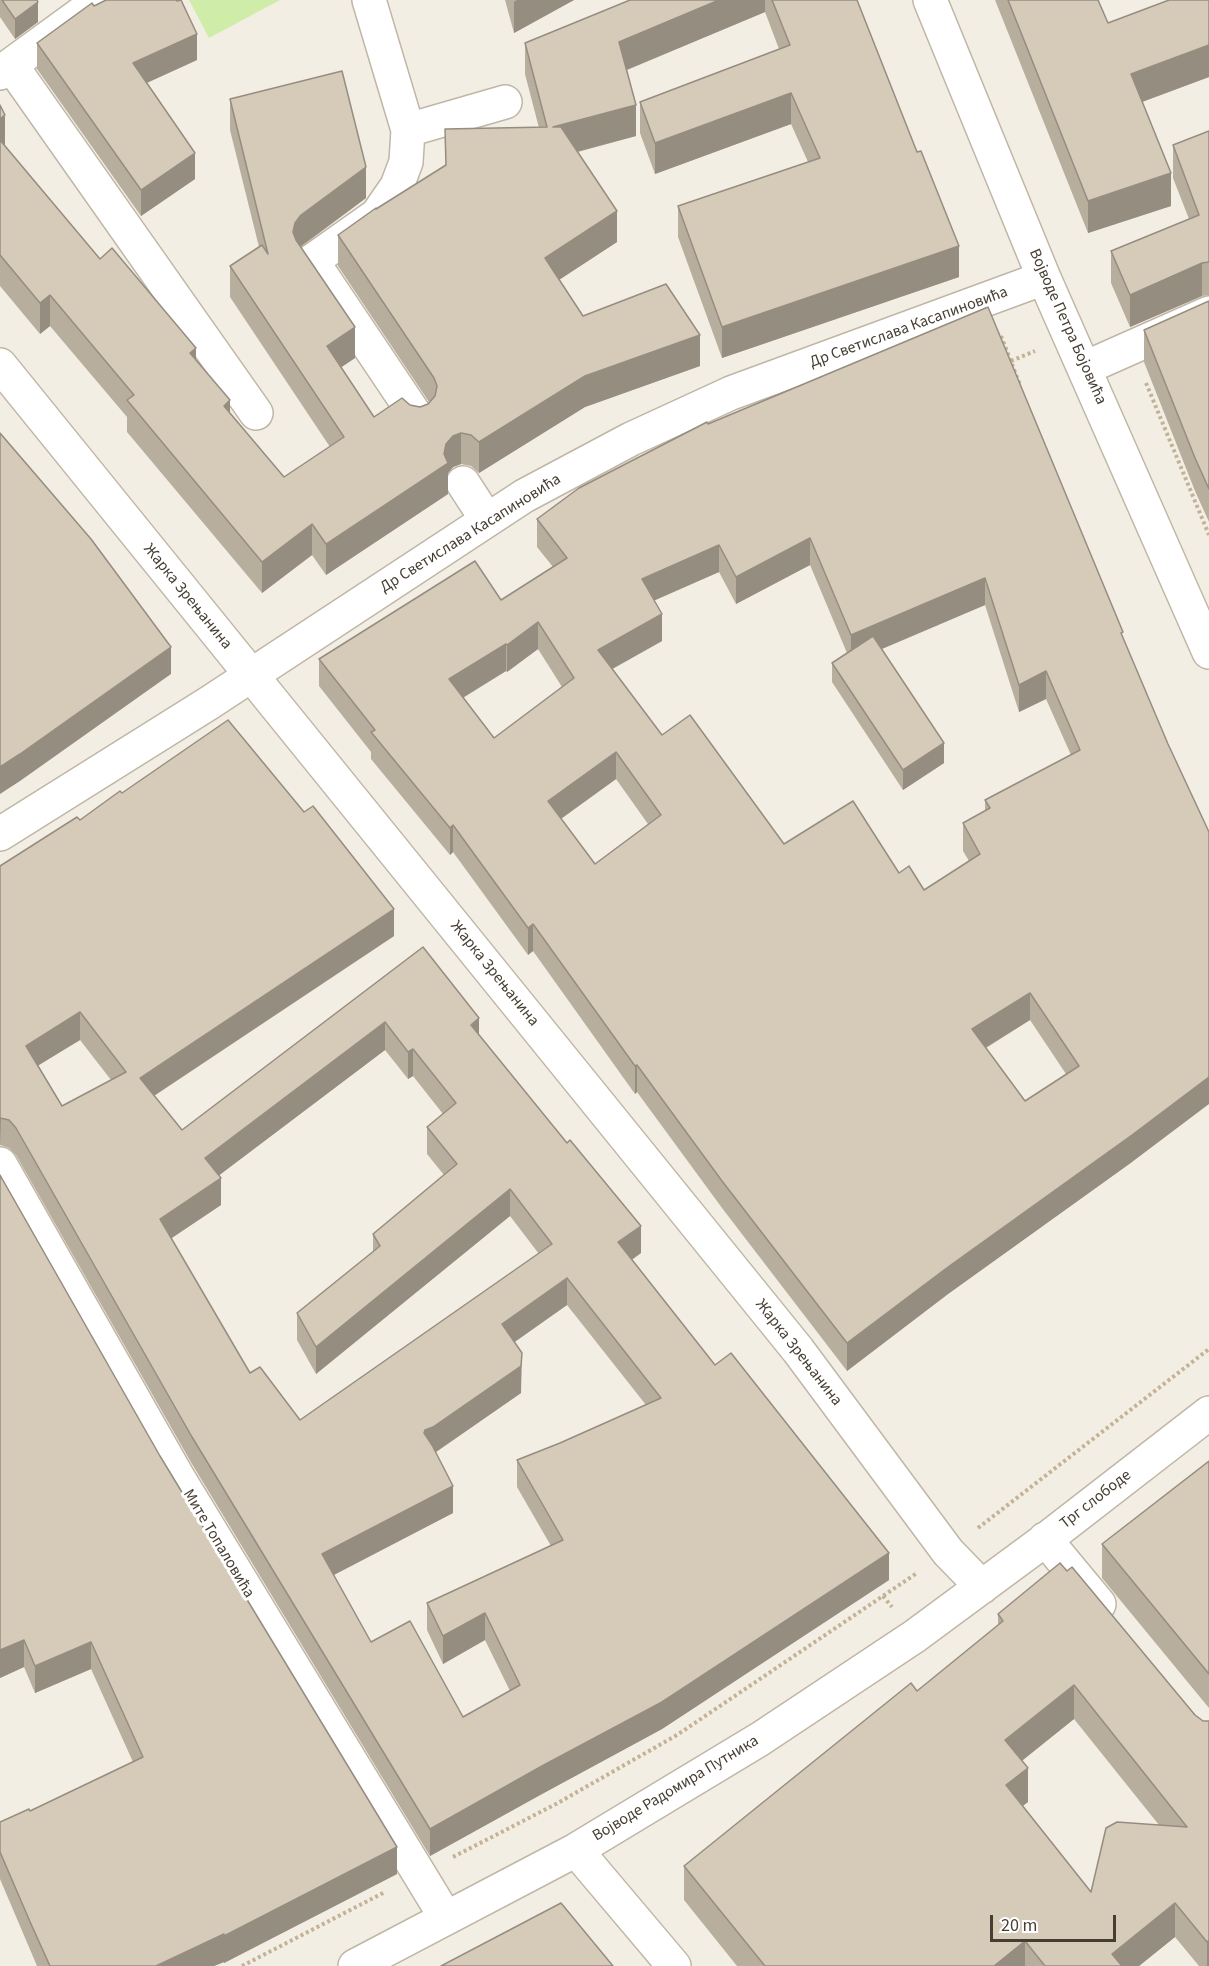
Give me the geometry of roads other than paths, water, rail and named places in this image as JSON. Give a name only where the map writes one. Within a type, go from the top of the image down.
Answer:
[{"type":"street","points":[[100,0],[6,69],[256,413]]},
{"type":"street","points":[[369,0],[408,130],[406,162],[397,186],[377,214],[312,261],[418,419]]},
{"type":"street","name":"Војводе Петра Бојовића","points":[[930,0],[1044,278],[1209,652]]},
{"type":"street","points":[[408,130],[505,102]]},
{"type":"street","name":"Др Светислава Касапиновића","points":[[0,834],[250,676],[524,496],[631,440],[731,393],[1044,278]]},
{"type":"street","points":[[1085,368],[1209,313]]},
{"type":"street","name":"Жарка Зрењанина","points":[[0,365],[798,1350],[948,1552],[982,1587]]},
{"type":"street","points":[[463,483],[487,520]]},
{"type":"street","name":"Мите Топаловића","points":[[0,1164],[176,1474],[446,1918]]},
{"type":"street","name":"Трг слободе","points":[[982,1587],[1209,1413]]},
{"type":"street","points":[[1045,1539],[1119,1629]]},
{"type":"street","name":"Војводе Радомира Путника","points":[[355,1966],[576,1850],[760,1739],[915,1636],[982,1587]]},
{"type":"street","points":[[576,1850],[674,1966]]}]
